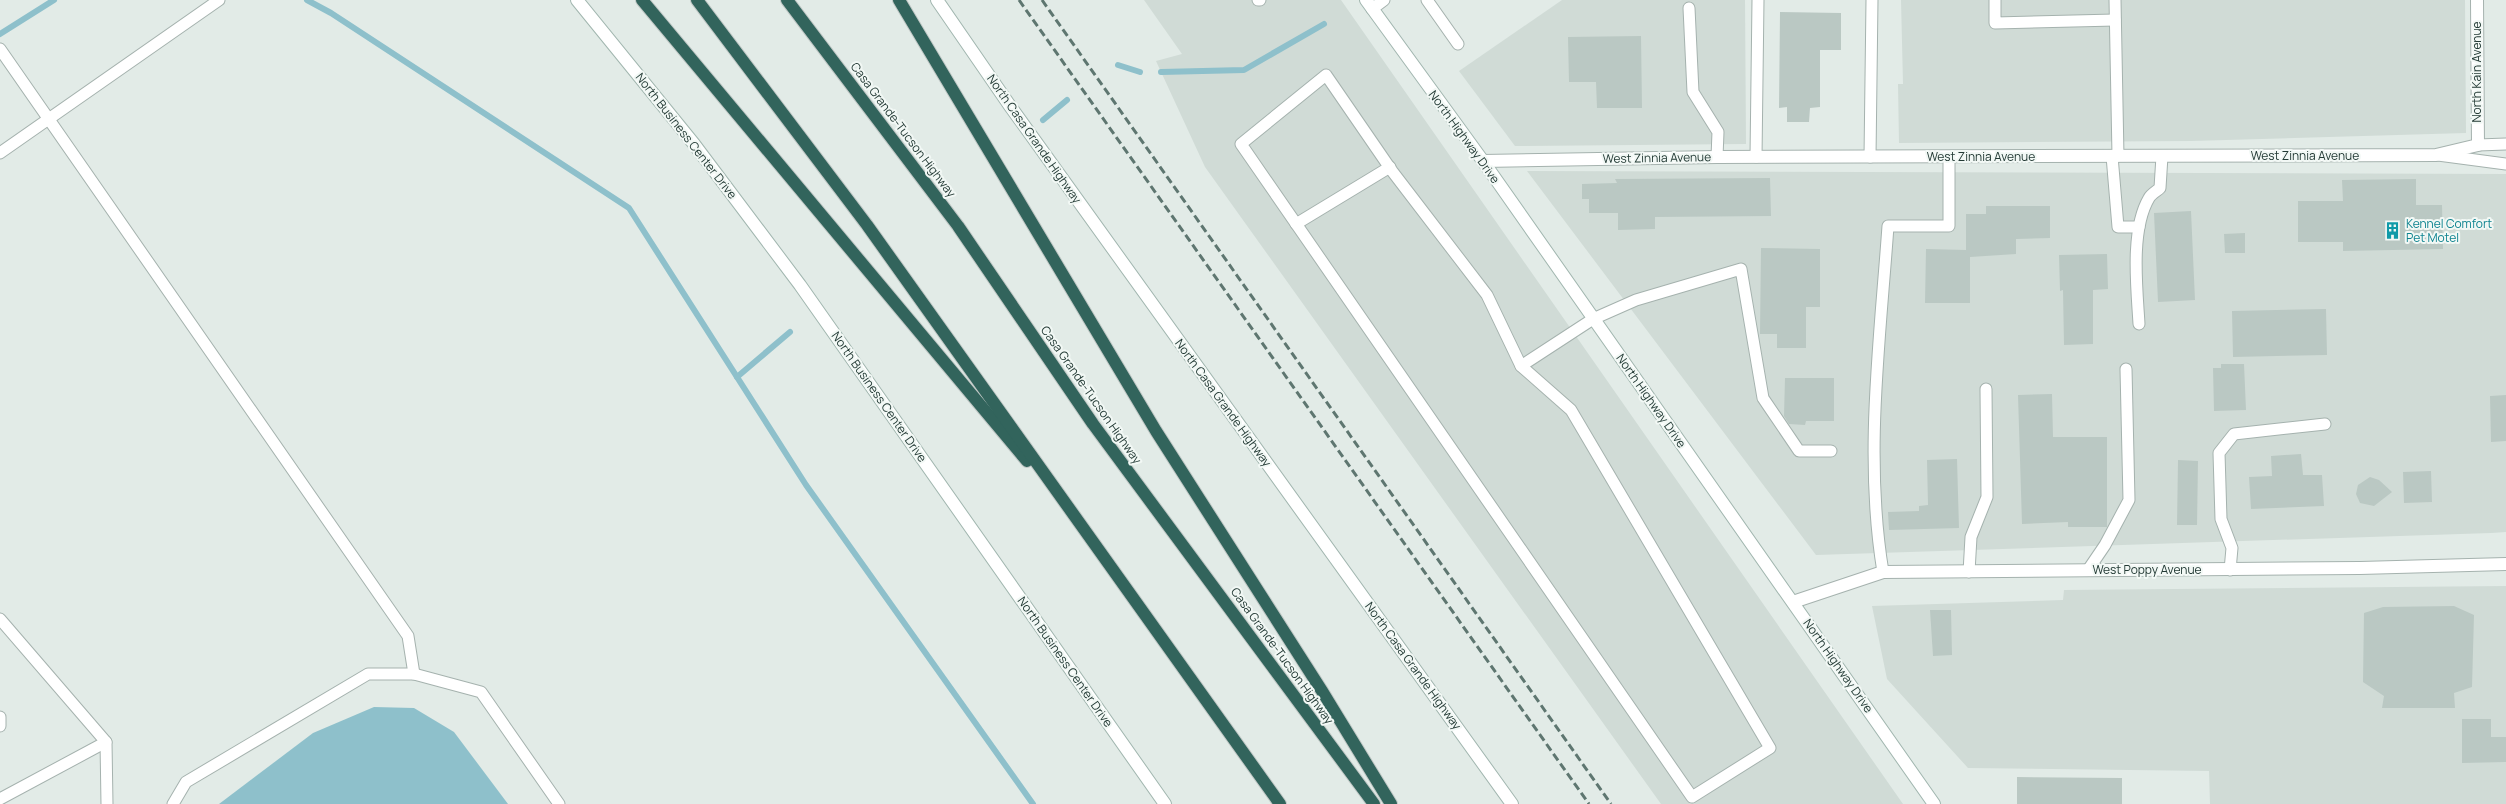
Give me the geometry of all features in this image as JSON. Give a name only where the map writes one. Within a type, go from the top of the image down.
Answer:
[{"type":"highway","points":[[642,0],[1085,530]]},
{"type":"highway","points":[[697,0],[877,238],[1280,804]]},
{"type":"highway","name":"Casa Grande-Tucson Highway","points":[[787,0],[958,226],[1093,424],[1374,804]]},
{"type":"highway","points":[[899,0],[1141,406],[1322,691],[1391,804]]},
{"type":"street","name":"North Business Center Drive","points":[[577,0],[694,144],[800,285],[1165,804]]},
{"type":"street","name":"North Casa Grande Highway","points":[[936,0],[1014,112],[1512,804]]},
{"type":"street","name":"North Kain Avenue","points":[[2477,0],[2478,145]]},
{"type":"street","name":"North Highway Drive","points":[[1369,4],[1482,161],[1934,804]]},
{"type":"street","name":"West Zinnia Avenue","points":[[1482,161],[1717,157],[2436,155],[2478,145]]},
{"type":"street","name":"West Poppy Avenue","points":[[1793,602],[1883,572],[2230,570],[2506,564]]},
{"type":"lane","points":[[1369,4],[1384,0]]},
{"type":"lane","points":[[1427,0],[1458,44]]},
{"type":"lane","points":[[1756,157],[1758,0]]},
{"type":"lane","points":[[1870,157],[1872,0]]},
{"type":"lane","points":[[1995,0],[1995,23],[2115,20]]},
{"type":"lane","points":[[2115,0],[2115,156],[2118,227],[2139,227]]},
{"type":"lane","points":[[0,153],[217,1]]},
{"type":"lane","points":[[1689,8],[1693,92],[1718,132],[1717,157]]},
{"type":"lane","points":[[0,49],[408,636],[414,674]]},
{"type":"lane","points":[[1326,75],[1390,167],[1487,295],[1521,366],[1571,410],[1770,748],[1692,797],[1241,144],[1326,75]]},
{"type":"lane","points":[[2478,145],[2506,144]]},
{"type":"lane","points":[[2436,155],[2506,164]]},
{"type":"lane","points":[[2139,324],[2137,283],[2139,227],[2149,198],[2160,188],[2162,156]]},
{"type":"lane","points":[[1883,572],[1878,540],[1874,431],[1888,226],[1949,226],[1949,157]]},
{"type":"lane","points":[[1296,224],[1390,167]]},
{"type":"lane","points":[[1521,366],[1593,319],[1636,300],[1741,269],[1764,398],[1798,451],[1831,451]]},
{"type":"lane","points":[[2088,570],[2105,545],[2128,500],[2126,369]]},
{"type":"lane","points":[[1969,572],[1971,537],[1987,497],[1986,389]]},
{"type":"lane","points":[[2230,570],[2232,548],[2221,519],[2219,453],[2234,434],[2325,424]]},
{"type":"lane","points":[[0,619],[106,742],[107,804]]},
{"type":"lane","points":[[172,804],[186,782],[368,674],[414,674],[480,692],[559,804]]},
{"type":"lane","points":[[0,717],[0,726]]},
{"type":"lane","points":[[0,800],[106,742]]},
{"type":"shaded area","points":[[1144,0],[1341,0],[1903,804],[1661,804],[1205,167],[1156,61],[1182,54]]},
{"type":"shaded area","points":[[1562,0],[1745,0],[1746,144],[1515,146],[1459,71]]},
{"type":"shaded area","points":[[1901,0],[2465,0],[2466,133],[2191,141],[1899,143],[1898,84],[1903,84]]},
{"type":"shaded area","points":[[1527,171],[2506,174],[2506,532],[1816,555]]},
{"type":"shaded area","points":[[2506,586],[2506,804],[2210,804],[2209,771],[1968,768],[1887,679],[1872,606],[2063,600],[2064,590]]},
{"type":"water","points":[[374,707],[414,708],[454,732],[508,804],[219,804],[313,733]]},
{"type":"building","points":[[1780,12],[1841,13],[1841,50],[1820,50],[1820,107],[1810,108],[1809,122],[1787,122],[1787,107],[1779,108]]},
{"type":"building","points":[[1641,36],[1642,108],[1597,108],[1596,82],[1569,82],[1568,37]]},
{"type":"building","points":[[1770,178],[1771,216],[1655,217],[1655,229],[1618,230],[1618,213],[1589,213],[1589,199],[1582,199],[1582,184],[1617,183],[1615,179]]},
{"type":"building","name":"Kennel Comfort Pet Motel","points":[[2416,179],[2416,205],[2442,205],[2443,249],[2343,251],[2343,242],[2298,242],[2298,201],[2343,201],[2342,180]]},
{"type":"building","points":[[1986,206],[2050,206],[2050,238],[2016,239],[2016,254],[1970,257],[1970,303],[1925,303],[1926,249],[1966,250],[1966,214],[1986,214]]},
{"type":"building","points":[[2191,211],[2195,300],[2158,302],[2154,213]]},
{"type":"building","points":[[2245,233],[2245,253],[2225,253],[2224,234]]},
{"type":"building","points":[[1761,248],[1820,249],[1820,307],[1806,307],[1806,348],[1777,348],[1777,334],[1760,334]]},
{"type":"building","points":[[2107,254],[2108,289],[2093,290],[2093,344],[2064,345],[2063,290],[2060,291],[2059,255]]},
{"type":"building","points":[[2326,309],[2327,355],[2233,357],[2232,311]]},
{"type":"building","points":[[2221,364],[2244,364],[2246,410],[2214,411],[2213,368],[2221,368]]},
{"type":"building","points":[[1785,378],[1834,378],[1834,421],[1806,421],[1805,425],[1789,424],[1784,416]]},
{"type":"building","points":[[2052,394],[2053,437],[2107,437],[2107,527],[2068,527],[2068,522],[2022,524],[2018,395]]},
{"type":"building","points":[[2506,395],[2506,441],[2491,442],[2490,396]]},
{"type":"building","points":[[2301,454],[2303,475],[2322,475],[2324,506],[2251,509],[2249,477],[2272,476],[2271,456]]},
{"type":"building","points":[[1957,459],[1959,528],[1889,530],[1888,512],[1919,511],[1919,506],[1928,505],[1927,460]]},
{"type":"building","points":[[2178,460],[2198,461],[2197,525],[2177,525]]},
{"type":"building","points":[[2431,471],[2432,502],[2404,503],[2403,472]]},
{"type":"building","points":[[2370,477],[2379,480],[2392,492],[2374,506],[2360,503],[2356,494],[2358,485]]},
{"type":"building","points":[[2454,606],[2474,615],[2472,687],[2454,693],[2455,708],[2382,708],[2384,696],[2363,682],[2364,613],[2383,607]]},
{"type":"building","points":[[1930,610],[1951,610],[1952,655],[1933,656]]},
{"type":"building","points":[[2462,719],[2491,719],[2491,737],[2506,737],[2506,762],[2462,763]]},
{"type":"building","points":[[2017,777],[2122,778],[2122,804],[2017,804]]},
{"type":"waterway","points":[[0,34],[54,0]]},
{"type":"waterway","points":[[307,0],[331,13],[629,208],[806,485],[1033,804]]},
{"type":"waterway","points":[[1161,72],[1244,70],[1324,24]]},
{"type":"waterway","points":[[1118,65],[1140,72]]},
{"type":"waterway","points":[[1043,120],[1067,100]]},
{"type":"waterway","points":[[737,377],[790,332]]},
{"type":"railway","points":[[1019,0],[1589,804]]},
{"type":"railway","points":[[1042,0],[1611,804]]},
{"type":"place","name":"Kennel Comfort Pet Motel","points":[[2393,231]]}]
